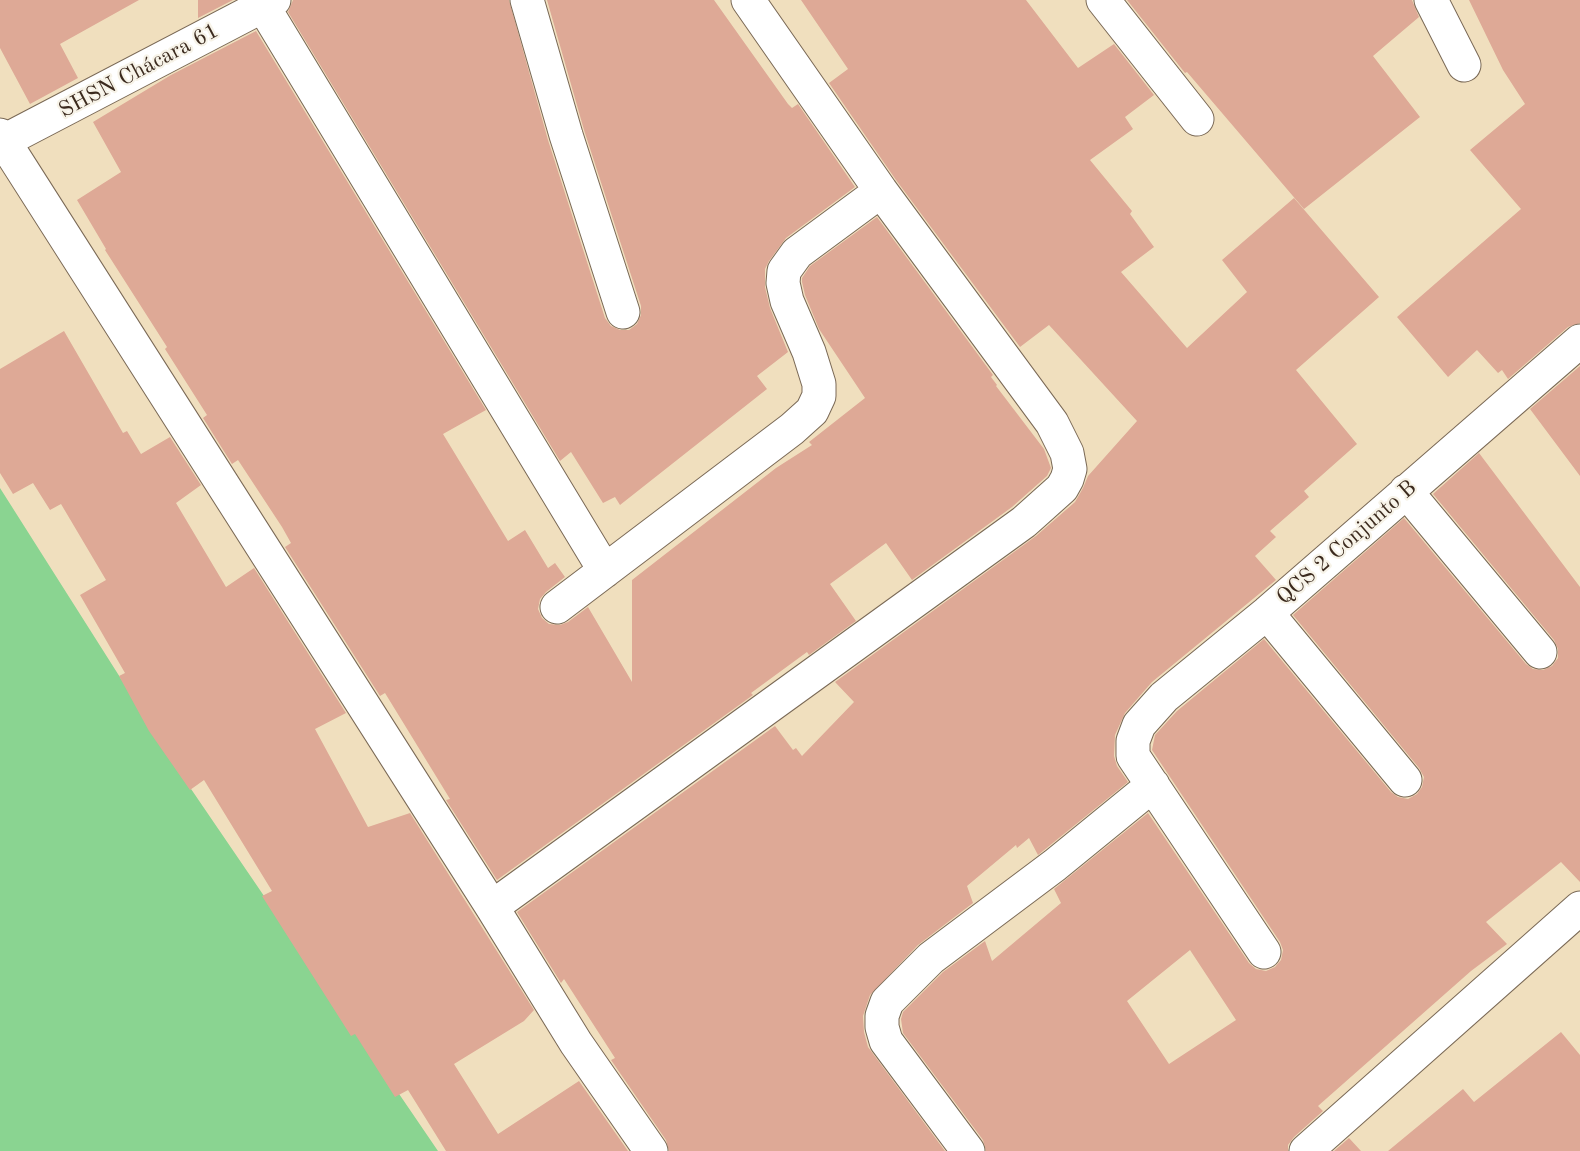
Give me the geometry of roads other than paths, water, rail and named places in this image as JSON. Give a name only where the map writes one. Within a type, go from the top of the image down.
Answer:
[{"type":"street","points":[[527,0],[566,135],[624,312]]},
{"type":"street","points":[[492,907],[1024,522],[1062,488],[1070,469],[1061,437],[881,191],[748,0]]},
{"type":"street","points":[[1103,0],[1197,119]]},
{"type":"street","points":[[1431,0],[1464,65]]},
{"type":"street","points":[[268,3],[605,572]]},
{"type":"street","name":"SHSN Chácara 61","points":[[2,138],[268,3]]},
{"type":"street","points":[[2,138],[492,907],[576,1043],[651,1151]]},
{"type":"street","points":[[557,607],[792,429],[812,411],[819,396],[819,384],[809,352],[787,301],[783,284],[784,272],[797,253],[881,191]]},
{"type":"street","name":"QCS 2 Conjunto B","points":[[1153,785],[1133,756],[1133,741],[1139,725],[1164,697],[1267,613],[1580,341]]},
{"type":"street","points":[[1406,491],[1540,652]]},
{"type":"street","points":[[1267,613],[1405,780]]},
{"type":"street","points":[[968,1151],[886,1041],[882,1016],[887,1002],[931,958],[1055,865],[1153,785],[1264,952]]},
{"type":"street","points":[[1306,1151],[1580,908]]}]
